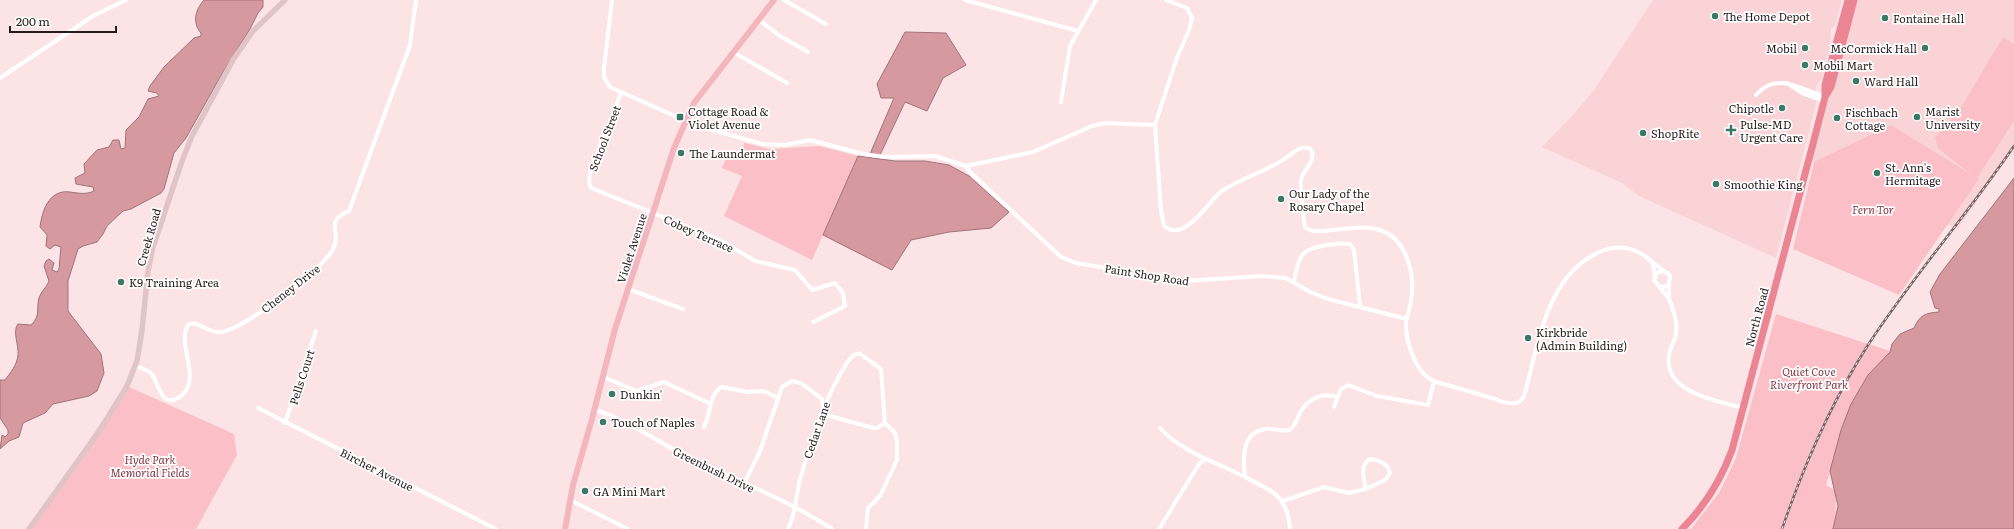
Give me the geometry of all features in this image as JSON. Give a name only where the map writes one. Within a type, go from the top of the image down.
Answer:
[{"type":"highway","name":"North Road","points":[[1682,529],[1703,506],[1720,479],[1732,450],[1824,99],[1825,85],[1848,0]]},
{"type":"highway","name":"North Road","points":[[1824,99],[1831,87],[1854,0]]},
{"type":"main road","name":"Violet Avenue","points":[[565,529],[573,485],[595,410],[615,329],[674,148],[685,120],[699,95],[774,0]]},
{"type":"street","points":[[0,78],[93,16],[126,0]]},
{"type":"street","name":"Creek Road","points":[[29,529],[106,421],[128,386],[135,366],[142,330],[150,258],[182,161],[192,136],[233,60],[253,31],[285,0]]},
{"type":"street","name":"Cheney Drive","points":[[135,366],[147,370],[153,375],[165,397],[171,400],[178,398],[186,392],[190,381],[185,334],[189,324],[194,323],[208,331],[215,332],[227,330],[240,324],[301,282],[327,258],[337,240],[335,223],[338,217],[349,211],[410,45],[416,0]]},
{"type":"street","points":[[612,0],[604,75],[608,85],[621,93],[661,108],[695,125],[770,146],[809,140],[863,154],[886,157],[935,156],[966,166],[1033,152],[1092,126],[1104,123],[1155,125]]},
{"type":"street","points":[[784,0],[826,24]]},
{"type":"street","points":[[965,0],[1078,31]]},
{"type":"street","points":[[1061,102],[1068,56],[1078,31],[1096,0]]},
{"type":"street","points":[[1166,0],[1187,8],[1192,18],[1161,102],[1155,125],[1162,218],[1164,226],[1171,229],[1182,227],[1195,220],[1223,190],[1267,169],[1298,149],[1304,147],[1310,149],[1312,159],[1302,175],[1300,183],[1305,227],[1310,231],[1316,232],[1348,227],[1371,228],[1383,231],[1394,238],[1405,254],[1412,277],[1412,296],[1406,319],[1408,338],[1417,363],[1423,373],[1434,381],[1506,403],[1519,402],[1524,396],[1549,308],[1559,288],[1572,271],[1597,253],[1619,247],[1635,251],[1670,276],[1669,299]]},
{"type":"street","points":[[759,20],[780,36],[808,52]]},
{"type":"street","points":[[733,52],[787,84]]},
{"type":"street","points":[[1756,95],[1769,84],[1787,83],[1824,99]]},
{"type":"street","name":"School Street","points":[[621,93],[590,172],[590,186],[595,190],[653,213]]},
{"type":"street","name":"Paint Shop Road","points":[[966,166],[969,171],[1061,257],[1076,263],[1184,281],[1267,276],[1286,278],[1294,281],[1314,294],[1406,319]]},
{"type":"street","name":"Cobey Terrace","points":[[653,213],[720,240],[755,261],[795,270],[812,290],[833,282],[838,284],[843,293],[845,306],[813,322]]},
{"type":"street","points":[[1294,281],[1300,260],[1305,252],[1336,243],[1350,244],[1354,250],[1360,306]]},
{"type":"street","points":[[1652,262],[1655,275],[1654,280],[1669,299],[1677,328],[1669,355],[1669,364],[1675,379],[1686,389],[1695,393],[1744,408]]},
{"type":"street","points":[[1655,275],[1664,271]]},
{"type":"street","points":[[1659,286],[1664,287],[1669,284]]},
{"type":"street","points":[[628,289],[683,309]]},
{"type":"street","name":"Pells Court","points":[[285,423],[316,332]]},
{"type":"street","name":"Cedar Lane","points":[[788,529],[795,515],[800,478],[824,405],[851,358],[859,353],[879,366],[882,372],[885,424]]},
{"type":"street","points":[[603,377],[637,390],[664,382],[711,404]]},
{"type":"street","points":[[744,484],[760,451],[785,384],[796,381],[822,399],[824,413],[826,415],[874,428],[885,424],[895,433],[897,441],[897,460],[880,496],[868,508],[866,529]]},
{"type":"street","points":[[1334,407],[1342,388],[1349,385],[1377,396],[1428,404],[1434,381]]},
{"type":"street","points":[[704,427],[716,391],[725,386],[747,392],[763,391],[779,398]]},
{"type":"street","points":[[1245,477],[1243,457],[1244,449],[1250,438],[1256,432],[1268,429],[1290,430],[1302,410],[1321,395],[1329,394],[1338,397]]},
{"type":"street","name":"Bircher Avenue","points":[[258,408],[496,529]]},
{"type":"street","name":"Greenbush Drive","points":[[595,410],[621,420],[680,453],[795,507],[832,529]]},
{"type":"street","points":[[1160,428],[1170,439],[1205,459],[1219,464],[1265,488],[1287,507],[1290,529]]},
{"type":"street","points":[[1159,529],[1199,464],[1205,459]]},
{"type":"street","points":[[1283,502],[1324,487],[1349,493],[1366,489],[1387,479],[1390,473],[1389,468],[1385,464],[1372,459],[1366,462],[1363,467],[1366,489]]},
{"type":"street","points":[[570,500],[628,529]]},
{"type":"shaded area","points":[[204,0],[263,0],[263,7],[223,72],[186,138],[174,153],[164,189],[161,193],[131,209],[123,211],[107,226],[97,242],[78,249],[68,281],[68,311],[101,354],[104,373],[97,391],[89,396],[53,404],[45,413],[23,423],[19,437],[9,441],[0,449],[2,435],[5,437],[8,434],[8,430],[0,418],[0,380],[5,380],[16,362],[18,351],[16,327],[18,324],[31,325],[36,318],[39,298],[49,281],[44,266],[46,261],[49,259],[54,263],[52,270],[57,272],[59,269],[61,247],[55,245],[50,249],[46,246],[47,235],[40,227],[45,208],[48,202],[57,194],[63,192],[85,193],[94,191],[93,187],[76,184],[75,178],[85,173],[84,164],[97,150],[109,147],[113,140],[119,140],[121,149],[125,148],[126,130],[139,117],[148,99],[159,96],[157,93],[148,91],[150,86],[164,67],[194,38],[201,36],[201,33],[196,25],[196,16],[198,8]]},
{"type":"shaded area","points":[[1653,0],[1842,0],[1835,25],[1831,29],[1830,51],[1825,61],[1822,80],[1817,84],[1814,95],[1817,100],[1776,258],[1639,196],[1622,183],[1542,147],[1573,115],[1594,90]]},
{"type":"shaded area","name":"Marist University","points":[[1854,0],[2014,0],[2014,150],[1957,229],[1809,159]]},
{"type":"shaded area","points":[[905,32],[946,33],[966,65],[943,78],[927,111],[905,102],[880,155],[870,154],[894,98],[881,98],[877,84]]},
{"type":"shaded area","points":[[858,156],[895,161],[925,161],[949,165],[969,176],[1009,212],[991,228],[949,232],[911,240],[892,270],[823,235]]},
{"type":"shaded area","points":[[2014,178],[2014,529],[1833,529],[1838,506],[1830,471],[1841,430],[1851,404],[1868,375],[1890,352],[1892,344],[1900,334],[1914,328],[1921,317],[1930,313],[1939,312],[1939,309],[1935,308],[1930,292],[1940,274]]},
{"type":"green space","name":"Fern Tor","points":[[2003,37],[2014,44],[2014,121],[1977,178],[1979,179],[1899,295],[1793,249],[1814,162],[1891,125],[1972,175],[1938,148],[1935,138],[1963,104]]},
{"type":"green space","points":[[744,143],[770,149],[819,146],[858,156],[812,260],[724,216],[742,176],[722,168],[728,154],[741,159]]},
{"type":"green space","name":"Quiet Cove Riverfront Park","points":[[1776,314],[1890,351],[1851,404],[1826,485],[1836,491],[1835,529],[1691,529],[1719,493],[1736,458]]},
{"type":"green space","name":"Hyde Park Memorial Fields","points":[[127,386],[234,434],[237,455],[196,529],[27,529]]},
{"type":"railway","points":[[1782,529],[1809,457],[1842,388],[1855,366],[1903,294],[2014,146]]},
{"type":"place","name":"The Home Depot","points":[[1715,16]]},
{"type":"place","name":"Fontaine Hall","points":[[1885,18]]},
{"type":"place","name":"Mobil","points":[[1805,48]]},
{"type":"place","name":"McCormick Hall","points":[[1925,48]]},
{"type":"place","name":"Mobil Mart","points":[[1805,65]]},
{"type":"place","name":"Ward Hall","points":[[1856,81]]},
{"type":"place","name":"Chipotle","points":[[1782,108]]},
{"type":"place","name":"Cottage Road & Violet Avenue","points":[[680,117]]},
{"type":"place","name":"Marist University","points":[[1917,117]]},
{"type":"place","name":"Fischbach Cottage","points":[[1837,118]]},
{"type":"place","name":"Pulse-MD Urgent Care","points":[[1731,130]]},
{"type":"place","name":"ShopRite","points":[[1643,133]]},
{"type":"place","name":"The Laundermat","points":[[681,153]]},
{"type":"place","name":"St. Ann's Hermitage","points":[[1877,173]]},
{"type":"place","name":"Smoothie King","points":[[1716,184]]},
{"type":"place","name":"Our Lady of the Rosary Chapel","points":[[1281,199]]},
{"type":"place","name":"K9 Training Area","points":[[121,282]]},
{"type":"place","name":"Kirkbride (Admin Building)","points":[[1528,338]]},
{"type":"place","name":"Dunkin'","points":[[612,394]]},
{"type":"place","name":"Touch of Naples","points":[[603,422]]},
{"type":"place","name":"GA Mini Mart","points":[[585,491]]}]
